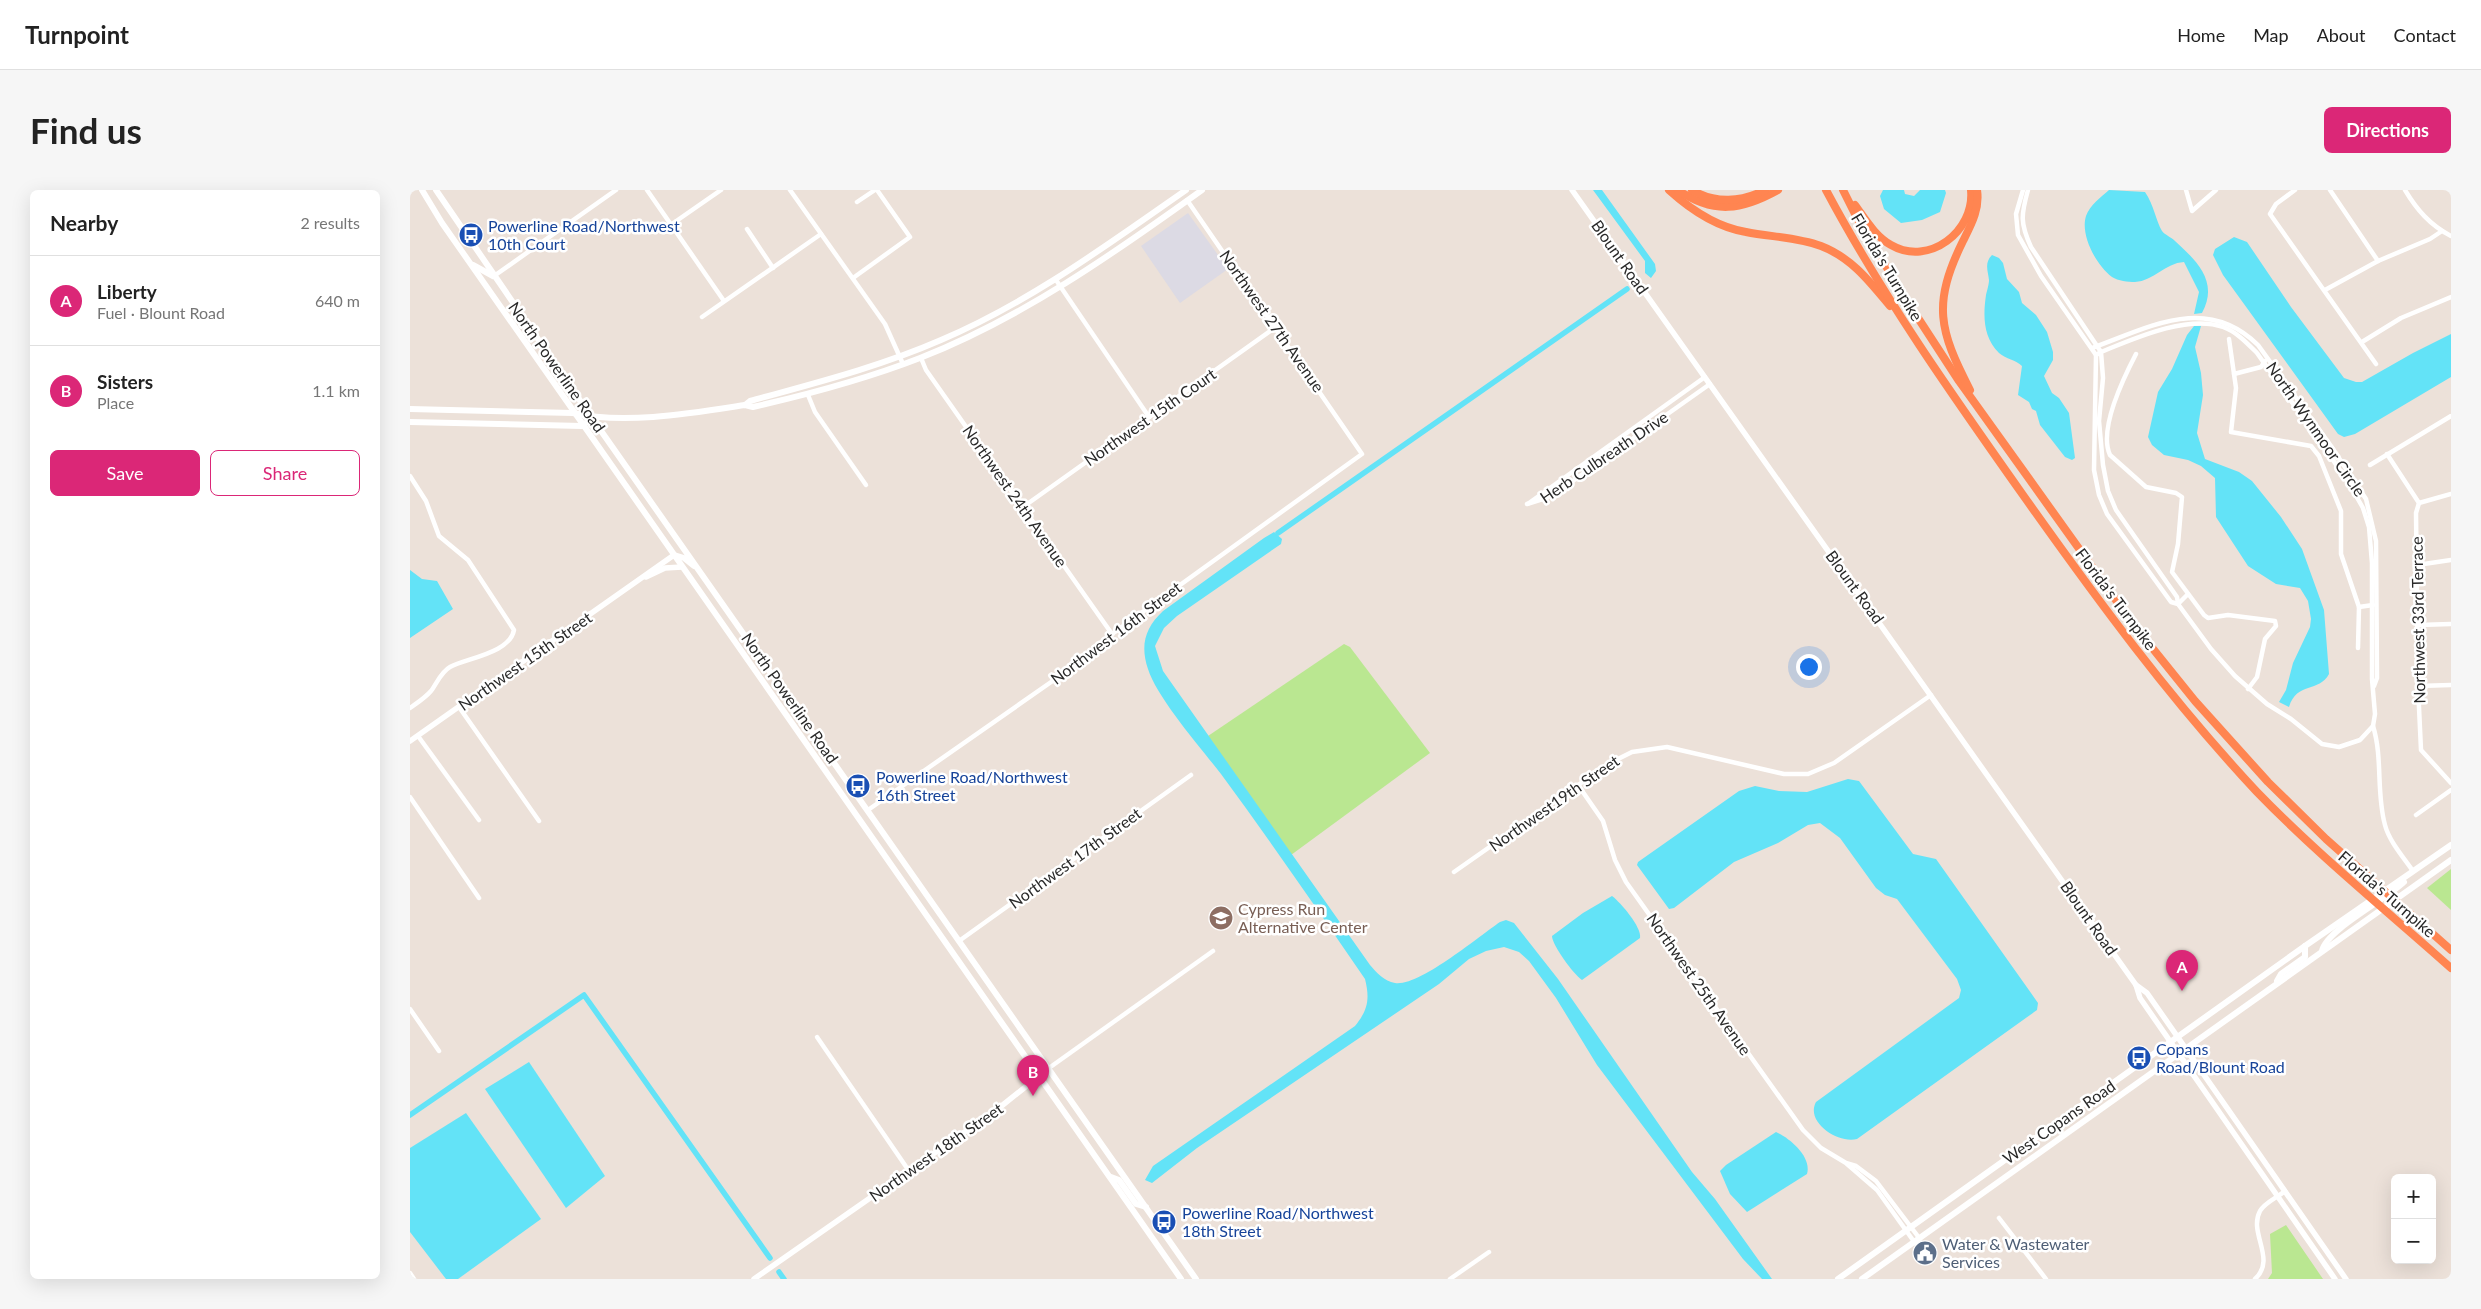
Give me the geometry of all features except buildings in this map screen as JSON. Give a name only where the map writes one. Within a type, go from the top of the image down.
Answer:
[{"type":"highway","points":[[1669,190],[1693,210],[1727,227],[1744,232],[1806,242],[1837,254],[1864,274],[1907,327]]},
{"type":"highway","points":[[1678,190],[1706,204],[1719,208],[1748,204],[1778,190]]},
{"type":"highway","points":[[1692,190],[1726,201],[1743,199],[1765,190]]},
{"type":"highway","name":"Florida's Turnpike","points":[[1826,190],[1847,230],[1907,327],[1975,428],[2124,635],[2185,712],[2258,792],[2315,850],[2451,968]]},
{"type":"highway","points":[[1844,190],[1879,236],[1890,245],[1903,250],[1918,252],[1948,241],[1960,231],[1970,210],[1971,190]]},
{"type":"highway","name":"Florida's Turnpike","points":[[1844,190],[1858,218],[1907,301],[1959,381],[2133,624],[2195,701],[2268,782],[2326,839],[2451,950]]},
{"type":"highway","points":[[1977,190],[1977,205],[1973,221],[1946,281],[1942,315],[1948,345],[1978,405]]},
{"type":"main road","name":"North Powerline Road","points":[[422,190],[582,426],[1040,1075],[1181,1279]]},
{"type":"main road","name":"North Powerline Road","points":[[436,190],[592,418],[1196,1279]]},
{"type":"main road","points":[[410,409],[573,413],[592,418],[691,414],[745,406],[753,407],[808,395],[921,358],[1016,312],[1060,287],[1202,190]]},
{"type":"main road","points":[[745,406],[750,401],[836,378],[900,357],[960,331],[1016,303],[1056,280],[1183,191]]},
{"type":"main road","points":[[468,260],[479,269],[494,276]]},
{"type":"main road","points":[[921,358],[930,349],[955,338],[960,331]]},
{"type":"main road","points":[[410,422],[582,426],[592,418]]},
{"type":"main road","points":[[662,537],[676,546],[682,546]]},
{"type":"main road","points":[[674,555],[684,558],[701,572]]},
{"type":"main road","name":"West Copans Road","points":[[1838,1279],[2305,946],[2451,845]]},
{"type":"main road","name":"West Copans Road","points":[[1862,1279],[2451,860]]},
{"type":"main road","points":[[2322,951],[2323,944],[2402,884],[2413,871]]},
{"type":"main road","points":[[940,933],[951,940],[959,941]]},
{"type":"main road","points":[[2273,986],[2281,974],[2304,957],[2305,946]]},
{"type":"main road","points":[[949,947],[968,953]]},
{"type":"main road","points":[[1110,1177],[1119,1180],[1136,1204],[1146,1207]]},
{"type":"street","points":[[494,276],[616,190]]},
{"type":"street","points":[[647,190],[724,302]]},
{"type":"street","points":[[672,224],[721,190]]},
{"type":"street","points":[[790,190],[885,324],[903,364]]},
{"type":"street","points":[[853,278],[910,237],[876,190],[857,202]]},
{"type":"street","name":"Blount Road","points":[[1572,190],[2136,985],[2140,998],[2335,1279]]},
{"type":"street","points":[[2022,190],[2016,214],[2018,235],[2041,276],[2092,348],[2098,353],[2103,378],[2099,421],[2103,465],[2108,491],[2113,504],[2176,597],[2178,604],[2211,649],[2248,689],[2292,719],[2322,744],[2339,748],[2360,740],[2372,726]]},
{"type":"street","points":[[2028,190],[2023,208],[2022,228],[2028,241],[2098,346],[2093,421],[2094,470],[2099,496],[2107,514],[2170,602],[2178,604]]},
{"type":"street","points":[[2186,190],[2192,211],[2216,190]]},
{"type":"street","points":[[2295,190],[2276,204],[2270,214],[2376,364]]},
{"type":"street","points":[[2330,190],[2378,261]]},
{"type":"street","points":[[2405,190],[2416,208],[2442,231],[2451,236]]},
{"type":"street","name":"Northwest 27th Avenue","points":[[1183,191],[1187,200],[1362,454]]},
{"type":"street","points":[[747,229],[773,268]]},
{"type":"street","points":[[2325,290],[2378,261],[2442,231]]},
{"type":"street","points":[[702,317],[821,234]]},
{"type":"street","points":[[1056,280],[1149,417]]},
{"type":"street","points":[[2362,342],[2401,318],[2451,297]]},
{"type":"street","name":"North Wynmoor Circle","points":[[2092,348],[2172,320],[2189,317],[2205,317],[2229,324],[2248,334],[2363,508],[2371,542],[2377,678],[2374,686],[2375,714],[2372,726],[2377,740],[2378,780],[2385,826],[2413,871]]},
{"type":"street","name":"North Wynmoor Circle","points":[[2098,353],[2164,329],[2189,324],[2222,327],[2242,338],[2266,361],[2331,446],[2366,499],[2373,525],[2377,562],[2374,604]]},
{"type":"street","name":"Northwest 15th Court","points":[[1023,507],[1276,327]]},
{"type":"street","points":[[2229,339],[2236,388],[2231,432],[2311,446],[2319,456],[2341,511],[2341,554],[2359,608],[2358,648]]},
{"type":"street","points":[[2136,354],[2118,388],[2110,423],[2107,448],[2110,455],[2146,487],[2176,493],[2182,497],[2178,544],[2172,572],[2208,618],[2228,615],[2275,621],[2276,626],[2265,639],[2257,677],[2248,689]]},
{"type":"street","name":"Northwest 24th Avenue","points":[[921,358],[926,370],[1112,634]]},
{"type":"street","points":[[2234,374],[2261,367],[2266,361]]},
{"type":"street","name":"Herb Culbreath Drive","points":[[1705,377],[1527,504],[1546,498],[1570,483],[1710,384]]},
{"type":"street","points":[[808,395],[815,412],[866,485]]},
{"type":"street","points":[[2370,465],[2451,416]]},
{"type":"street","points":[[2093,421],[2110,423]]},
{"type":"street","points":[[2319,456],[2331,446]]},
{"type":"street","name":"Northwest 16th Street","points":[[868,810],[1054,680],[1112,634],[1362,454]]},
{"type":"street","points":[[2387,454],[2419,503],[2451,494]]},
{"type":"street","points":[[410,476],[426,500],[436,532],[468,560],[514,630],[514,635],[486,656],[446,670],[429,692],[410,708]]},
{"type":"street","name":"Northwest 33rd Terrace","points":[[2419,503],[2416,513],[2418,686],[2421,750],[2451,783]]},
{"type":"street","name":"Northwest 15th Street","points":[[410,741],[674,555]]},
{"type":"street","points":[[2417,565],[2451,560]]},
{"type":"street","name":"Northwest 15th Street","points":[[639,579],[665,568],[682,566]]},
{"type":"street","points":[[2178,604],[2188,594]]},
{"type":"street","points":[[2359,608],[2374,604]]},
{"type":"street","points":[[2418,625],[2451,624]]},
{"type":"street","points":[[2418,686],[2451,685]]},
{"type":"street","name":"Northwest19th Street","points":[[1454,872],[1615,759],[1632,752],[1651,748],[1685,750],[1784,774],[1800,775],[1817,772],[1834,763],[1931,695]]},
{"type":"street","points":[[459,707],[539,821]]},
{"type":"street","points":[[418,736],[479,820]]},
{"type":"street","name":"Northwest 17th Street","points":[[959,941],[1191,775]]},
{"type":"street","name":"Northwest 25th Avenue","points":[[1578,785],[1603,821],[1620,871],[1803,1130],[1817,1145],[1846,1163],[1856,1166],[1876,1181],[1917,1241]]},
{"type":"street","points":[[2416,816],[2451,790]]},
{"type":"street","points":[[410,797],[479,898]]},
{"type":"street","name":"Northwest 18th Street","points":[[754,1279],[999,1108],[1049,1068],[1213,951]]},
{"type":"street","name":"Blount Road","points":[[2136,985],[2147,993],[2346,1279]]},
{"type":"street","points":[[410,1010],[439,1051]]},
{"type":"street","points":[[816,1037],[909,1171]]},
{"type":"street","points":[[2255,1279],[2260,1274],[2265,1262],[2257,1220],[2261,1209],[2285,1191]]},
{"type":"street","points":[[1999,1218],[2046,1279]]},
{"type":"street","points":[[1450,1279],[1489,1252]]},
{"type":"street","points":[[410,1273],[414,1279]]},
{"type":"shaded area","points":[[1188,213],[1228,269],[1180,303],[1141,246]]},
{"type":"green space","points":[[1344,644],[1350,647],[1430,753],[1291,855],[1208,736]]},
{"type":"green space","points":[[2451,869],[2451,910],[2427,888]]},
{"type":"green space","points":[[2286,1225],[2323,1279],[2268,1279],[2272,1273],[2270,1234]]},
{"type":"water","points":[[1593,190],[1602,190],[1655,264],[1656,271],[1651,278],[1645,273],[1645,261]]},
{"type":"water","points":[[1883,190],[1904,190],[1905,194],[1914,196],[1920,190],[1945,190],[1946,193],[1940,212],[1922,220],[1901,223],[1884,209],[1880,196]]},
{"type":"water","points":[[2109,190],[2145,192],[2151,202],[2162,231],[2191,256],[2203,273],[2208,291],[2207,302],[2202,313],[2194,314],[2199,292],[2184,262],[2171,265],[2148,279],[2135,282],[2114,278],[2100,265],[2087,240],[2085,224],[2090,208]]},
{"type":"water","points":[[2234,237],[2247,242],[2291,307],[2344,378],[2362,382],[2451,334],[2451,377],[2355,434],[2344,437],[2338,434],[2223,275],[2213,255],[2215,249]]},
{"type":"water","points":[[1992,255],[1999,258],[2003,263],[2007,279],[2019,292],[2022,303],[2036,315],[2047,332],[2053,352],[2053,360],[2044,376],[2052,393],[2059,398],[2069,413],[2075,458],[2072,460],[2065,457],[2040,425],[2036,411],[2032,409],[2029,402],[2018,395],[2022,366],[1999,353],[1987,333],[1985,311],[1989,282],[1987,264]]},
{"type":"water","points":[[2194,326],[2201,326],[2195,347],[2201,373],[2203,395],[2197,433],[2205,459],[2239,472],[2252,481],[2281,517],[2302,549],[2324,610],[2329,674],[2320,684],[2297,694],[2289,707],[2279,702],[2286,690],[2293,663],[2310,627],[2311,619],[2308,601],[2300,588],[2276,584],[2248,566],[2216,517],[2215,478],[2201,466],[2188,460],[2164,455],[2152,445],[2148,437],[2158,392],[2172,369],[2187,335]]},
{"type":"water","points":[[1274,532],[1282,539],[1281,544],[1177,616],[1164,628],[1155,646],[1163,671],[1370,965],[1384,979],[1395,983],[1406,982],[1419,977],[1449,959],[1500,922],[1506,920],[1514,923],[1558,979],[1692,1172],[1715,1199],[1772,1279],[1762,1279],[1743,1259],[1597,1065],[1556,998],[1529,961],[1519,952],[1504,947],[1486,951],[1469,959],[1439,984],[1197,1148],[1152,1183],[1145,1180],[1153,1166],[1355,1026],[1363,1015],[1367,1004],[1365,979],[1240,800],[1160,694],[1148,669],[1144,652],[1148,630],[1163,611]]},
{"type":"water","points":[[410,570],[422,579],[437,581],[453,609],[410,638]]},
{"type":"water","points":[[1848,779],[1859,781],[1913,854],[1936,859],[2038,1003],[2037,1010],[1857,1139],[1849,1140],[1833,1135],[1819,1124],[1814,1110],[1816,1102],[1959,998],[1961,990],[1957,979],[1897,899],[1885,895],[1876,888],[1840,838],[1820,823],[1808,825],[1778,843],[1734,862],[1674,908],[1669,909],[1637,865],[1638,862],[1739,791],[1755,786],[1779,791],[1807,792]]},
{"type":"water","points":[[1612,896],[1634,921],[1640,933],[1640,938],[1582,980],[1564,960],[1552,936],[1583,913]]},
{"type":"water","points":[[529,1062],[605,1176],[566,1208],[485,1089]]},
{"type":"water","points":[[466,1113],[541,1219],[458,1279],[446,1279],[410,1232],[410,1148]]},
{"type":"water","points":[[1776,1132],[1799,1149],[1806,1161],[1807,1174],[1747,1212],[1730,1194],[1720,1171]]},
{"type":"waterway","points":[[1278,533],[1627,289]]},
{"type":"waterway","points":[[410,1115],[584,995],[770,1258]]},
{"type":"waterway","points":[[779,1272],[784,1279]]},
{"type":"place","name":"Powerline Road/Northwest 10th Court","points":[[471,235]]},
{"type":"place","name":"Powerline Road/Northwest 16th Street","points":[[858,786]]},
{"type":"place","name":"Cypress Run Alternative Center","points":[[1221,918]]},
{"type":"place","name":"Liberty","points":[[2182,991]]},
{"type":"place","name":"Copans Road/Blount Road","points":[[2139,1058]]},
{"type":"place","name":"Sisters","points":[[1033,1096]]},
{"type":"place","name":"Powerline Road/Northwest 18th Street","points":[[1164,1222]]},
{"type":"place","name":"Water & Wastewater Services","points":[[1925,1253]]}]
